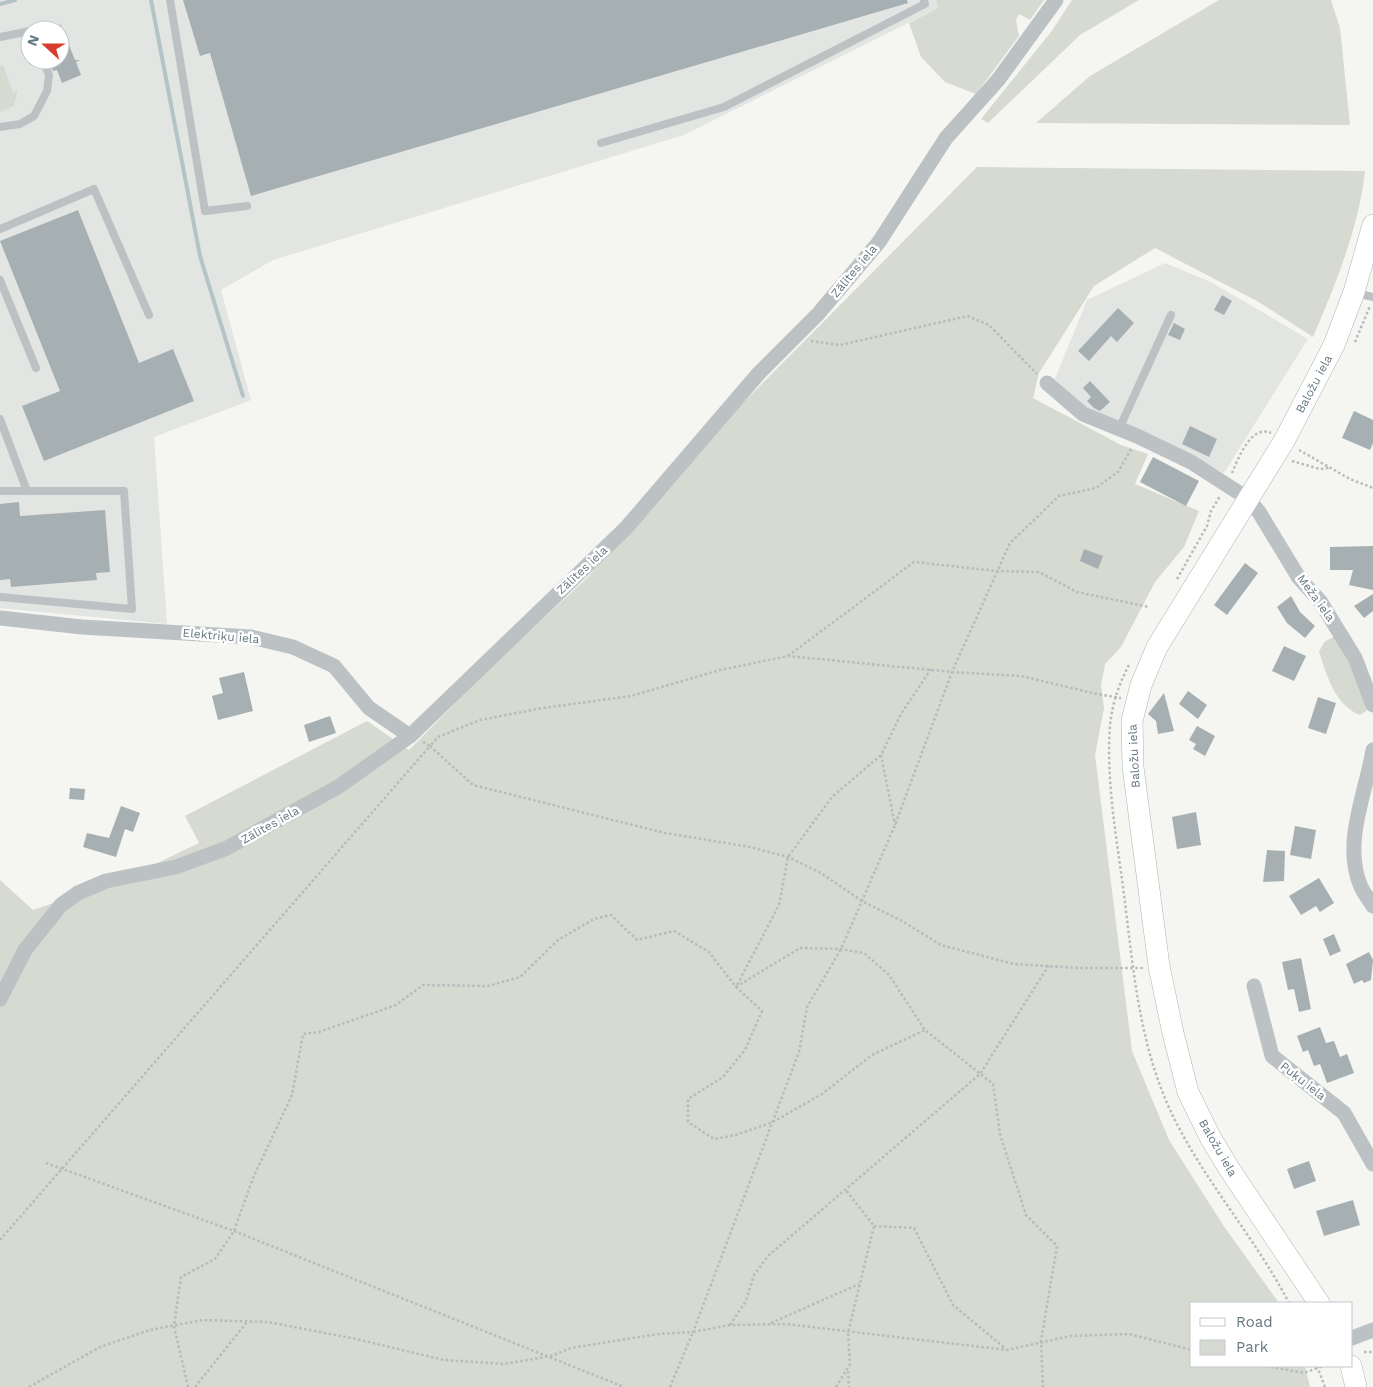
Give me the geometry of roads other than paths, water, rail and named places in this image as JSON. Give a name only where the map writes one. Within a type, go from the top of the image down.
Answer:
[{"type":"main road","name":"Baložu iela","points":[[1318,1302],[1230,1170],[1210,1137],[1188,1092],[1172,1033],[1160,966],[1133,766],[1132,720],[1137,700],[1157,647],[1247,498],[1291,445],[1334,345],[1364,294],[1373,225]]},
{"type":"main road","points":[[1356,1387],[1357,1359]]},
{"type":"street","name":"Zālītes iela","points":[[0,999],[25,950],[61,905],[78,894],[106,881],[176,867],[227,848],[338,787],[410,736],[626,528],[759,372],[818,314],[879,242],[946,138],[998,80],[1056,0]]},
{"type":"street","name":"Meža iela","points":[[1047,383],[1083,414],[1137,436],[1191,462],[1247,498],[1259,512],[1300,578],[1320,601],[1351,651],[1373,705]]},
{"type":"street","name":"Elektriķu iela","points":[[0,618],[82,627],[251,636],[293,647],[334,666],[370,708],[410,736]]},
{"type":"street","points":[[1373,750],[1355,838],[1354,860],[1361,887],[1373,906]]},
{"type":"street","name":"Puķu iela","points":[[1254,986],[1272,1056],[1344,1113],[1373,1164]]},
{"type":"street","points":[[1353,1338],[1373,1330]]},
{"type":"lane","points":[[170,0],[205,211],[247,206]]},
{"type":"lane","points":[[601,143],[724,107],[925,4],[924,0]]},
{"type":"lane","points":[[0,36],[20,33]]},
{"type":"lane","points":[[0,127],[20,124],[34,116],[47,90],[49,75],[47,70]]},
{"type":"lane","points":[[0,229],[94,189],[149,315]]},
{"type":"lane","points":[[0,280],[36,368]]},
{"type":"lane","points":[[1119,429],[1171,315]]},
{"type":"lane","points":[[0,419],[27,491]]},
{"type":"lane","points":[[0,492],[124,491],[132,609],[0,597]]},
{"type":"waterway","points":[[0,4],[15,0]]},
{"type":"waterway","points":[[151,0],[200,256],[243,396]]}]
